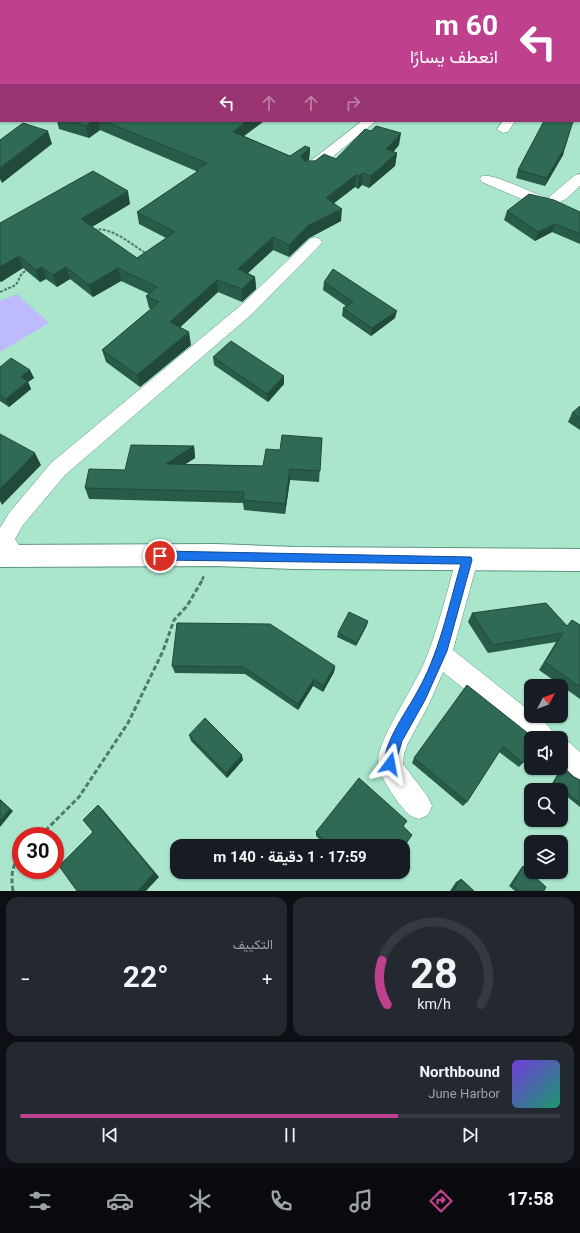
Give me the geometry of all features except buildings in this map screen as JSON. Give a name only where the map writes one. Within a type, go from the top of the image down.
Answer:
[{"type":"main road","points":[[8,556],[216,555],[467,560],[580,560]]},
{"type":"street","points":[[309,169],[369,122]]},
{"type":"street","points":[[487,179],[532,198],[550,203],[561,196],[580,178]]},
{"type":"street","points":[[8,556],[4,540],[16,518],[58,468],[246,310],[315,242]]},
{"type":"street","points":[[419,806],[394,775],[390,764],[391,754],[398,737],[421,696],[439,654],[467,560]]},
{"type":"street","points":[[439,654],[535,731]]},
{"type":"street","points":[[568,758],[580,769]]},
{"type":"path","points":[[91,230],[102,228],[149,255]]},
{"type":"path","points":[[0,292],[16,285],[22,273],[30,269]]},
{"type":"path","points":[[49,827],[80,798],[128,723],[163,651],[174,620],[187,606],[216,555]]},
{"type":"path","points":[[12,871],[13,891]]},
{"type":"shaded area","points":[[17,294],[49,323],[0,352],[0,301]]},
{"type":"route","points":[[160,556],[216,555],[294,558],[467,560],[441,651],[421,696],[398,737],[391,754],[390,764]]}]
